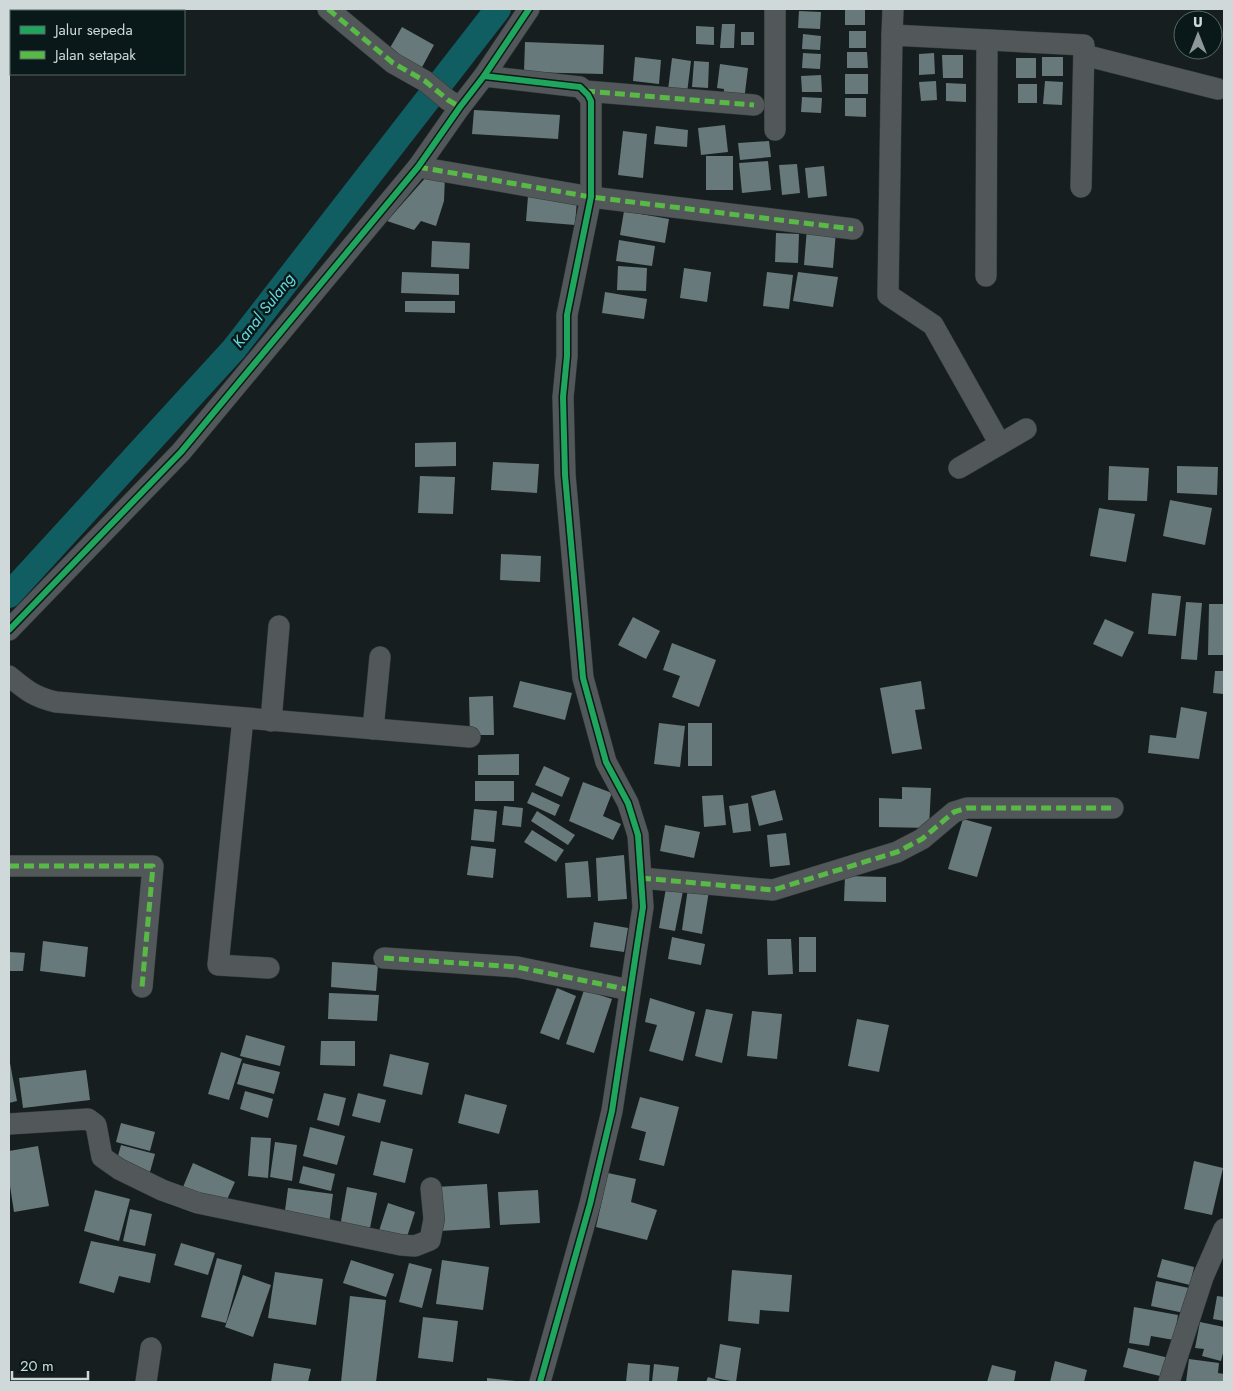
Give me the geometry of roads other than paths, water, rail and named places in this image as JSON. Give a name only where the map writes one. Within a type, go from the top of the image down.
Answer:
[{"type":"street","points":[[328,9],[393,63],[425,82],[454,104]]},
{"type":"street","points":[[9,630],[181,452],[418,167],[454,104],[484,76],[529,9]]},
{"type":"street","points":[[775,9],[775,130]]},
{"type":"street","points":[[893,9],[888,295],[933,325],[1000,444]]},
{"type":"street","points":[[892,35],[1084,45],[1082,187]]},
{"type":"street","points":[[986,276],[987,40]]},
{"type":"street","points":[[1084,55],[1218,90]]},
{"type":"street","points":[[484,76],[580,86],[590,98],[591,103],[591,197],[567,315],[567,356],[563,397],[565,475],[584,678],[606,762],[628,803],[638,835],[643,907],[612,1111],[590,1204],[540,1382]]},
{"type":"street","points":[[585,91],[754,104]]},
{"type":"street","points":[[418,167],[591,197],[854,229]]},
{"type":"street","points":[[959,468],[1026,429]]},
{"type":"street","points":[[271,721],[279,626]]},
{"type":"street","points":[[373,729],[380,657]]},
{"type":"street","points":[[9,676],[38,698],[56,702],[470,737]]},
{"type":"street","points":[[243,718],[218,965],[269,968]]},
{"type":"street","points":[[641,878],[773,890],[897,852],[922,839],[954,812],[967,808],[1113,808]]},
{"type":"street","points":[[9,866],[154,866],[142,987]]},
{"type":"street","points":[[384,958],[517,967],[630,990]]},
{"type":"street","points":[[9,1124],[88,1118],[96,1125],[102,1157],[119,1169],[162,1190],[198,1203],[401,1245],[415,1246],[430,1240],[434,1219],[431,1188]]},
{"type":"street","points":[[1169,1382],[1203,1277],[1224,1229]]},
{"type":"street","points":[[146,1382],[151,1348]]},
{"type":"waterway","name":"Kanal Sulang","points":[[9,595],[234,349],[498,9]]}]
